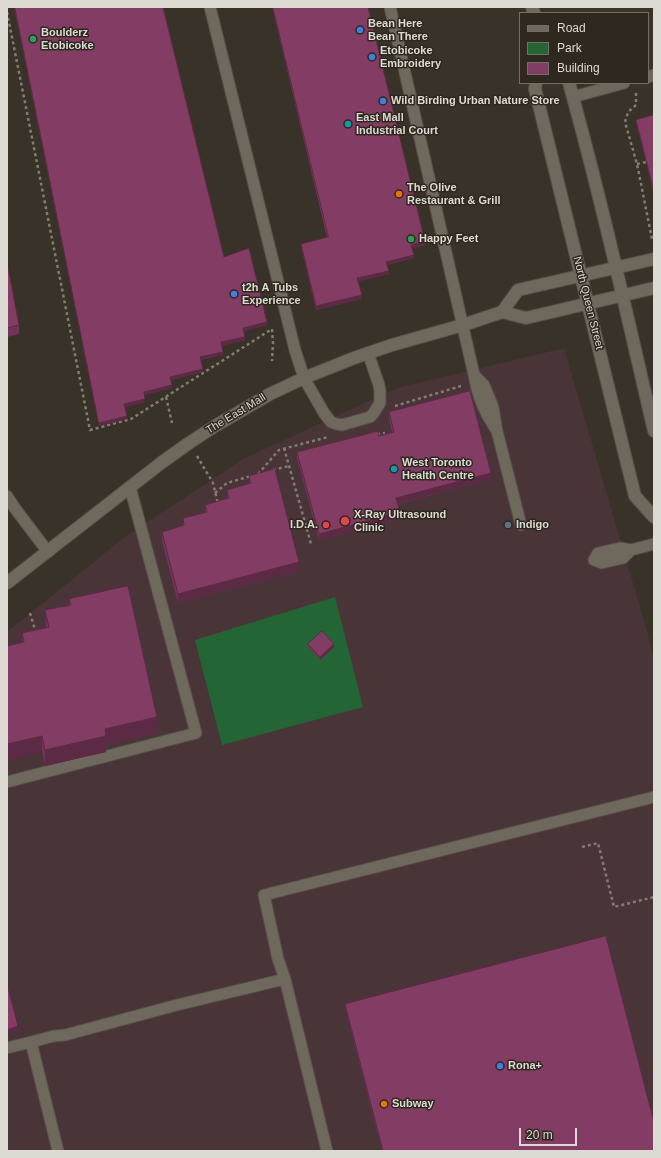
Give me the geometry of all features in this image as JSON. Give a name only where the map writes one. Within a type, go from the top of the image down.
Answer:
[{"type":"main road","name":"North Queen Street","points":[[536,84],[535,89],[636,496],[654,517]]},
{"type":"main road","points":[[569,84],[593,173],[654,431]]},
{"type":"main road","points":[[654,259],[518,290],[502,312],[526,318],[654,288]]},
{"type":"main road","name":"The East Mall","points":[[7,583],[161,463],[215,426],[270,394],[304,378],[368,353],[502,312]]},
{"type":"lane","points":[[210,7],[294,350],[304,378],[331,422],[342,425],[370,417],[374,414],[380,403],[380,391],[368,353]]},
{"type":"lane","points":[[390,7],[476,386],[487,416],[497,431],[521,525]]},
{"type":"lane","points":[[573,97],[620,84]]},
{"type":"lane","points":[[7,782],[196,733],[130,487]]},
{"type":"lane","points":[[7,496],[48,552]]},
{"type":"lane","points":[[631,550],[654,544]]},
{"type":"lane","points":[[327,1151],[285,979],[278,959],[264,895],[654,797]]},
{"type":"lane","points":[[7,1048],[54,1036],[65,1035],[176,1005],[285,979]]},
{"type":"lane","points":[[31,1042],[58,1151]]},
{"type":"path","points":[[7,12],[90,430],[131,419],[272,329],[272,361]]},
{"type":"path","points":[[636,90],[636,105],[628,112],[625,122],[636,164],[652,239]]},
{"type":"path","points":[[636,164],[646,162]]},
{"type":"path","points":[[166,397],[172,422]]},
{"type":"path","points":[[384,429],[385,436]]},
{"type":"path","points":[[189,444],[213,483],[219,510]]},
{"type":"path","points":[[284,448],[311,544]]},
{"type":"path","points":[[259,474],[289,466]]},
{"type":"path","points":[[30,612],[36,634]]},
{"type":"path","points":[[582,847],[598,843],[614,907],[654,897]]},
{"type":"shaded area","points":[[564,348],[647,631],[654,660],[654,1151],[7,1151],[7,632],[126,536],[245,458],[397,388]]},
{"type":"green space","points":[[335,597],[363,707],[222,745],[195,640]]},
{"type":"building","points":[[15,7],[163,7],[224,257],[249,248],[267,322],[243,328],[245,337],[221,342],[223,352],[200,357],[203,369],[170,377],[172,385],[144,392],[145,399],[124,404],[127,416],[99,423]]},
{"type":"building","name":"East Mall Industrial Court","points":[[273,7],[368,7],[425,241],[411,245],[414,255],[386,262],[389,271],[357,278],[362,295],[316,306],[301,244],[328,237]]},
{"type":"building","points":[[654,115],[654,191],[636,120]]},
{"type":"building","points":[[7,262],[19,325],[7,328]]},
{"type":"building","name":"West Toronto Health Centre","points":[[470,391],[491,473],[396,498],[400,512],[319,534],[297,452],[378,431],[379,436],[394,432],[389,412]]},
{"type":"building","points":[[275,469],[299,562],[178,594],[162,532],[184,525],[183,518],[207,512],[205,505],[229,498],[227,490],[251,483],[249,476]]},
{"type":"building","points":[[128,586],[157,717],[105,729],[106,736],[45,750],[42,736],[7,744],[7,646],[24,642],[22,633],[49,627],[45,610],[71,605],[69,599]]},
{"type":"building","points":[[322,631],[334,644],[320,657],[308,644]]},
{"type":"building","name":"Rona+","points":[[606,936],[654,1122],[654,1151],[383,1151],[345,1004]]},
{"type":"building","points":[[7,984],[18,1026],[7,1030]]},
{"type":"place","name":"Bean Here Bean There","points":[[360,30]]},
{"type":"place","name":"Boulderz Etobicoke","points":[[33,39]]},
{"type":"place","name":"Etobicoke Embroidery","points":[[372,57]]},
{"type":"place","name":"Wild Birding Urban Nature Store","points":[[383,101]]},
{"type":"place","name":"East Mall Industrial Court","points":[[348,124]]},
{"type":"place","name":"The Olive Restaurant & Grill","points":[[399,194]]},
{"type":"place","name":"Happy Feet","points":[[411,239]]},
{"type":"place","name":"t2h A Tubs Experience","points":[[234,294]]},
{"type":"place","name":"West Toronto Health Centre","points":[[394,469]]},
{"type":"place","name":"X-Ray Ultrasound Clinic","points":[[345,521]]},
{"type":"place","name":"I.D.A.","points":[[326,525]]},
{"type":"place","name":"Indigo","points":[[508,525]]},
{"type":"place","name":"Rona+","points":[[500,1066]]},
{"type":"place","name":"Subway","points":[[384,1104]]}]
